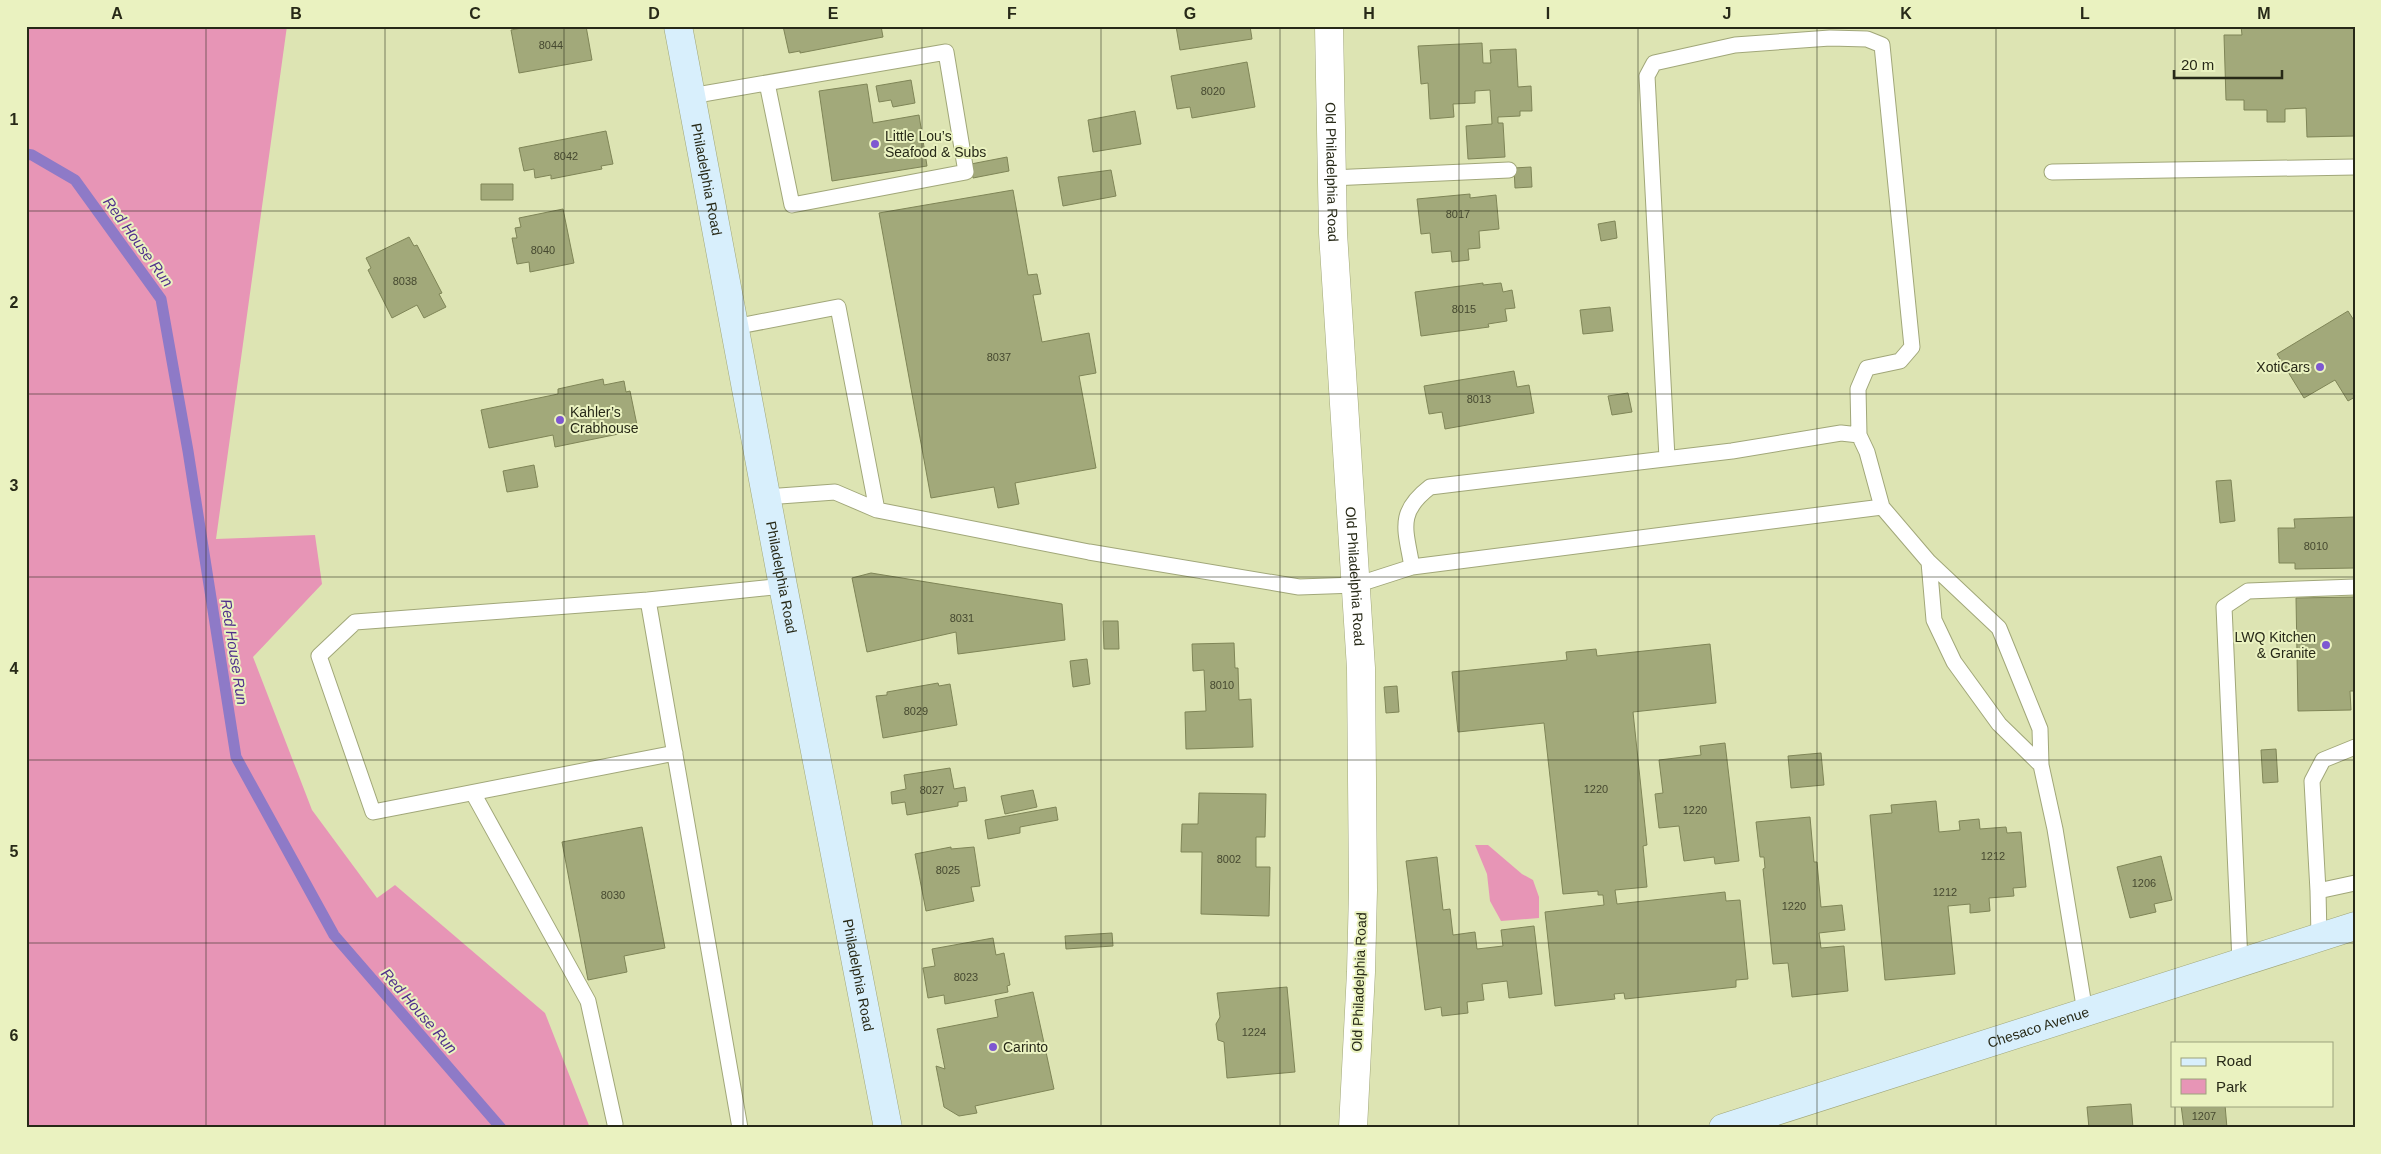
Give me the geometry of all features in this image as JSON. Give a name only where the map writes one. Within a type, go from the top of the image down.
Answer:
[{"type":"main road","name":"Philadelphia Road","points":[[678,26],[766,497],[888,1128]]},
{"type":"main road","name":"Chesaco Avenue","points":[[1723,1128],[2355,926]]},
{"type":"street","name":"Old Philadelphia Road","points":[[1329,26],[1331,178],[1361,668],[1361,972],[1353,1128]]},
{"type":"lane","points":[[1667,458],[1647,76],[1654,63],[1736,46],[1830,38],[1867,39],[1882,45],[1912,347],[1900,361],[1867,368],[1858,389],[1859,434],[1867,452],[1882,507],[1929,562],[1999,628],[2040,729],[2041,765],[2056,829],[2085,1012]]},
{"type":"lane","points":[[692,96],[767,83],[946,52],[966,172],[792,205],[767,83]]},
{"type":"lane","points":[[2052,172],[2355,167]]},
{"type":"lane","points":[[1331,178],[1509,170]]},
{"type":"lane","points":[[734,327],[838,307],[876,510]]},
{"type":"lane","points":[[1412,567],[1406,528],[1407,513],[1415,499],[1430,487],[1732,450],[1841,433],[1859,434]]},
{"type":"lane","points":[[766,497],[835,492],[876,510],[1089,552],[1299,587],[1356,585],[1412,567],[1882,507]]},
{"type":"lane","points":[[1929,562],[1934,620],[1954,662],[1999,724],[2041,765]]},
{"type":"lane","points":[[675,754],[373,812],[319,656],[355,622],[648,600],[783,586]]},
{"type":"lane","points":[[2240,962],[2224,607],[2248,592],[2355,587]]},
{"type":"lane","points":[[648,600],[740,1128]]},
{"type":"lane","points":[[2319,937],[2312,780],[2323,760],[2355,747]]},
{"type":"lane","points":[[473,793],[588,1001],[614,1124]]},
{"type":"lane","points":[[2318,891],[2355,883]]},
{"type":"green space","points":[[26,26],[287,26],[216,539],[315,535],[322,584],[253,657],[312,810],[377,898],[395,885],[545,1013],[590,1128],[26,1128]]},
{"type":"green space","points":[[1475,845],[1488,845],[1522,874],[1533,880],[1539,897],[1539,918],[1501,921],[1490,901],[1487,874]]},
{"type":"building","points":[[532,26],[586,26],[592,60],[519,73],[511,30]]},
{"type":"building","points":[[783,26],[881,26],[883,37],[800,53],[800,51],[789,53]]},
{"type":"building","points":[[1176,26],[1250,26],[1252,39],[1180,50]]},
{"type":"building","points":[[2241,26],[2355,26],[2355,136],[2307,137],[2306,108],[2285,109],[2285,122],[2267,122],[2267,110],[2244,110],[2244,100],[2226,100],[2224,35],[2242,35]]},
{"type":"building","points":[[1482,43],[1483,63],[1491,63],[1490,50],[1516,49],[1518,87],[1531,86],[1532,111],[1520,111],[1520,116],[1498,117],[1498,123],[1503,123],[1505,157],[1468,159],[1466,126],[1492,124],[1490,90],[1475,91],[1475,103],[1453,104],[1454,117],[1430,119],[1428,83],[1421,84],[1418,46]]},
{"type":"building","points":[[1247,62],[1255,107],[1192,118],[1190,107],[1177,109],[1171,76]]},
{"type":"building","points":[[911,80],[915,103],[893,107],[891,100],[879,102],[876,86]]},
{"type":"building","name":"Little Lou’s Seafood & Subs","points":[[867,84],[873,123],[919,115],[927,166],[832,181],[819,91]]},
{"type":"building","points":[[1135,111],[1141,144],[1093,152],[1088,120]]},
{"type":"building","points":[[606,131],[613,164],[601,166],[602,169],[551,179],[551,175],[535,178],[534,169],[524,171],[519,148]]},
{"type":"building","points":[[1007,157],[1009,171],[973,178],[971,164]]},
{"type":"building","points":[[1531,167],[1532,187],[1515,188],[1514,168]]},
{"type":"building","points":[[1111,170],[1116,196],[1063,206],[1058,177]]},
{"type":"building","points":[[481,184],[513,184],[513,200],[481,200]]},
{"type":"building","points":[[1013,190],[1028,275],[1037,274],[1041,294],[1033,295],[1042,342],[1089,333],[1096,373],[1079,376],[1096,468],[1015,483],[1019,504],[998,508],[994,487],[931,498],[879,213]]},
{"type":"building","points":[[1470,194],[1470,198],[1496,195],[1499,229],[1479,231],[1480,248],[1468,249],[1469,260],[1452,262],[1451,251],[1432,253],[1430,233],[1421,234],[1417,199]]},
{"type":"building","points":[[563,209],[574,263],[530,272],[529,262],[517,264],[512,238],[517,238],[515,228],[521,227],[519,218]]},
{"type":"building","points":[[1615,221],[1617,238],[1601,241],[1598,224]]},
{"type":"building","points":[[409,237],[414,246],[417,245],[442,293],[439,294],[446,307],[424,318],[417,305],[392,318],[368,270],[371,268],[366,258]]},
{"type":"building","points":[[1483,283],[1483,285],[1501,283],[1503,292],[1512,290],[1515,308],[1505,309],[1507,321],[1488,324],[1489,327],[1421,336],[1415,292]]},
{"type":"building","points":[[1610,307],[1613,331],[1583,334],[1580,310]]},
{"type":"building","name":"XotiCars","points":[[2348,311],[2355,322],[2355,397],[2348,401],[2335,380],[2304,398],[2277,354]]},
{"type":"building","points":[[1514,371],[1517,387],[1529,385],[1534,413],[1445,429],[1442,412],[1429,414],[1424,386]]},
{"type":"building","name":"Kahler’s Crabhouse","points":[[603,379],[604,385],[624,381],[626,392],[630,391],[638,430],[555,447],[553,435],[489,448],[481,410],[558,394],[558,389]]},
{"type":"building","points":[[1628,393],[1632,412],[1612,415],[1608,396]]},
{"type":"building","points":[[534,465],[538,487],[507,492],[503,471]]},
{"type":"building","points":[[2231,480],[2235,521],[2220,523],[2216,481]]},
{"type":"building","points":[[2355,517],[2355,568],[2295,569],[2295,563],[2279,563],[2278,528],[2295,528],[2294,519]]},
{"type":"building","points":[[871,573],[1062,604],[1065,640],[958,654],[956,632],[867,652],[852,578]]},
{"type":"building","name":"LWQ Kitchen & Granite","points":[[2355,597],[2355,691],[2350,691],[2351,710],[2298,711],[2296,598]]},
{"type":"building","points":[[1103,621],[1118,621],[1119,649],[1104,649]]},
{"type":"building","points":[[1234,643],[1235,668],[1238,668],[1239,700],[1251,699],[1253,747],[1186,749],[1185,712],[1206,711],[1204,670],[1193,671],[1192,644]]},
{"type":"building","points":[[1710,644],[1716,703],[1633,712],[1647,845],[1643,846],[1647,887],[1615,890],[1617,904],[1725,892],[1726,901],[1740,900],[1748,979],[1736,980],[1736,987],[1625,999],[1624,993],[1614,994],[1615,999],[1555,1006],[1545,912],[1604,905],[1603,895],[1598,895],[1598,891],[1563,894],[1544,723],[1458,732],[1452,672],[1567,660],[1566,652],[1596,649],[1597,656]]},
{"type":"building","points":[[1087,659],[1090,684],[1073,687],[1070,661]]},
{"type":"building","points":[[938,683],[939,686],[950,684],[957,725],[883,738],[876,696],[887,695],[887,692]]},
{"type":"building","points":[[1397,686],[1399,712],[1386,713],[1384,687]]},
{"type":"building","points":[[1725,743],[1739,861],[1715,864],[1714,857],[1684,861],[1679,826],[1659,828],[1655,794],[1663,793],[1659,760],[1701,755],[1700,746]]},
{"type":"building","points":[[2276,749],[2278,782],[2263,783],[2261,750]]},
{"type":"building","points":[[1821,753],[1824,785],[1791,788],[1788,756]]},
{"type":"building","points":[[950,768],[954,789],[965,787],[967,801],[958,802],[958,806],[907,815],[905,802],[892,804],[891,792],[906,789],[904,775]]},
{"type":"building","points":[[1033,790],[1037,807],[1005,814],[1001,796]]},
{"type":"building","points":[[1199,793],[1266,794],[1265,837],[1256,837],[1256,867],[1270,867],[1269,916],[1201,914],[1202,852],[1181,852],[1182,824],[1198,824]]},
{"type":"building","points":[[1936,801],[1939,832],[1960,830],[1959,821],[1979,819],[1980,829],[2006,827],[2007,833],[2021,832],[2026,887],[2013,888],[2014,896],[1989,898],[1990,911],[1970,913],[1970,904],[1948,906],[1955,974],[1885,980],[1870,815],[1892,813],[1891,805]]},
{"type":"building","points":[[1056,807],[1058,820],[1020,827],[1020,833],[988,839],[985,820]]},
{"type":"building","points":[[1810,817],[1821,907],[1842,905],[1845,930],[1819,933],[1821,948],[1844,946],[1848,991],[1792,997],[1788,963],[1773,964],[1763,869],[1765,868],[1764,857],[1760,857],[1756,822]]},
{"type":"building","points":[[642,827],[665,948],[624,956],[627,972],[588,980],[562,842]]},
{"type":"building","points":[[951,847],[951,849],[974,847],[980,886],[971,887],[974,901],[926,911],[915,854]]},
{"type":"building","points":[[2161,856],[2172,900],[2154,904],[2156,912],[2130,918],[2117,867]]},
{"type":"building","points":[[1437,857],[1443,910],[1450,909],[1453,935],[1475,932],[1477,949],[1503,946],[1501,930],[1534,926],[1542,994],[1509,998],[1507,981],[1482,984],[1484,1000],[1467,1002],[1468,1013],[1442,1016],[1441,1007],[1425,1010],[1406,861]]},
{"type":"building","points":[[1112,933],[1113,946],[1066,949],[1065,936]]},
{"type":"building","points":[[993,938],[996,955],[1004,953],[1010,985],[1007,986],[1008,992],[945,1004],[944,995],[928,998],[923,968],[935,966],[932,949]]},
{"type":"building","points":[[1287,987],[1295,1072],[1227,1078],[1224,1042],[1218,1040],[1216,1024],[1220,1017],[1217,993]]},
{"type":"building","name":"Carinto","points":[[1033,992],[1054,1089],[975,1106],[977,1113],[959,1116],[944,1107],[936,1066],[945,1069],[937,1029],[998,1017],[995,1000]]},
{"type":"building","points":[[2131,1104],[2133,1128],[2089,1128],[2087,1107]]},
{"type":"building","points":[[2181,1106],[2225,1106],[2227,1128],[2184,1128]]},
{"type":"waterway","name":"Red House Run","points":[[26,154],[32,155],[75,180],[161,299],[188,451],[236,757],[334,935],[501,1128]]},
{"type":"place","name":"Little Lou’s Seafood & Subs","points":[[875,144]]},
{"type":"place","name":"XotiCars","points":[[2320,367]]},
{"type":"place","name":"Kahler’s Crabhouse","points":[[560,420]]},
{"type":"place","name":"LWQ Kitchen & Granite","points":[[2326,645]]},
{"type":"place","name":"Carinto","points":[[993,1047]]}]
